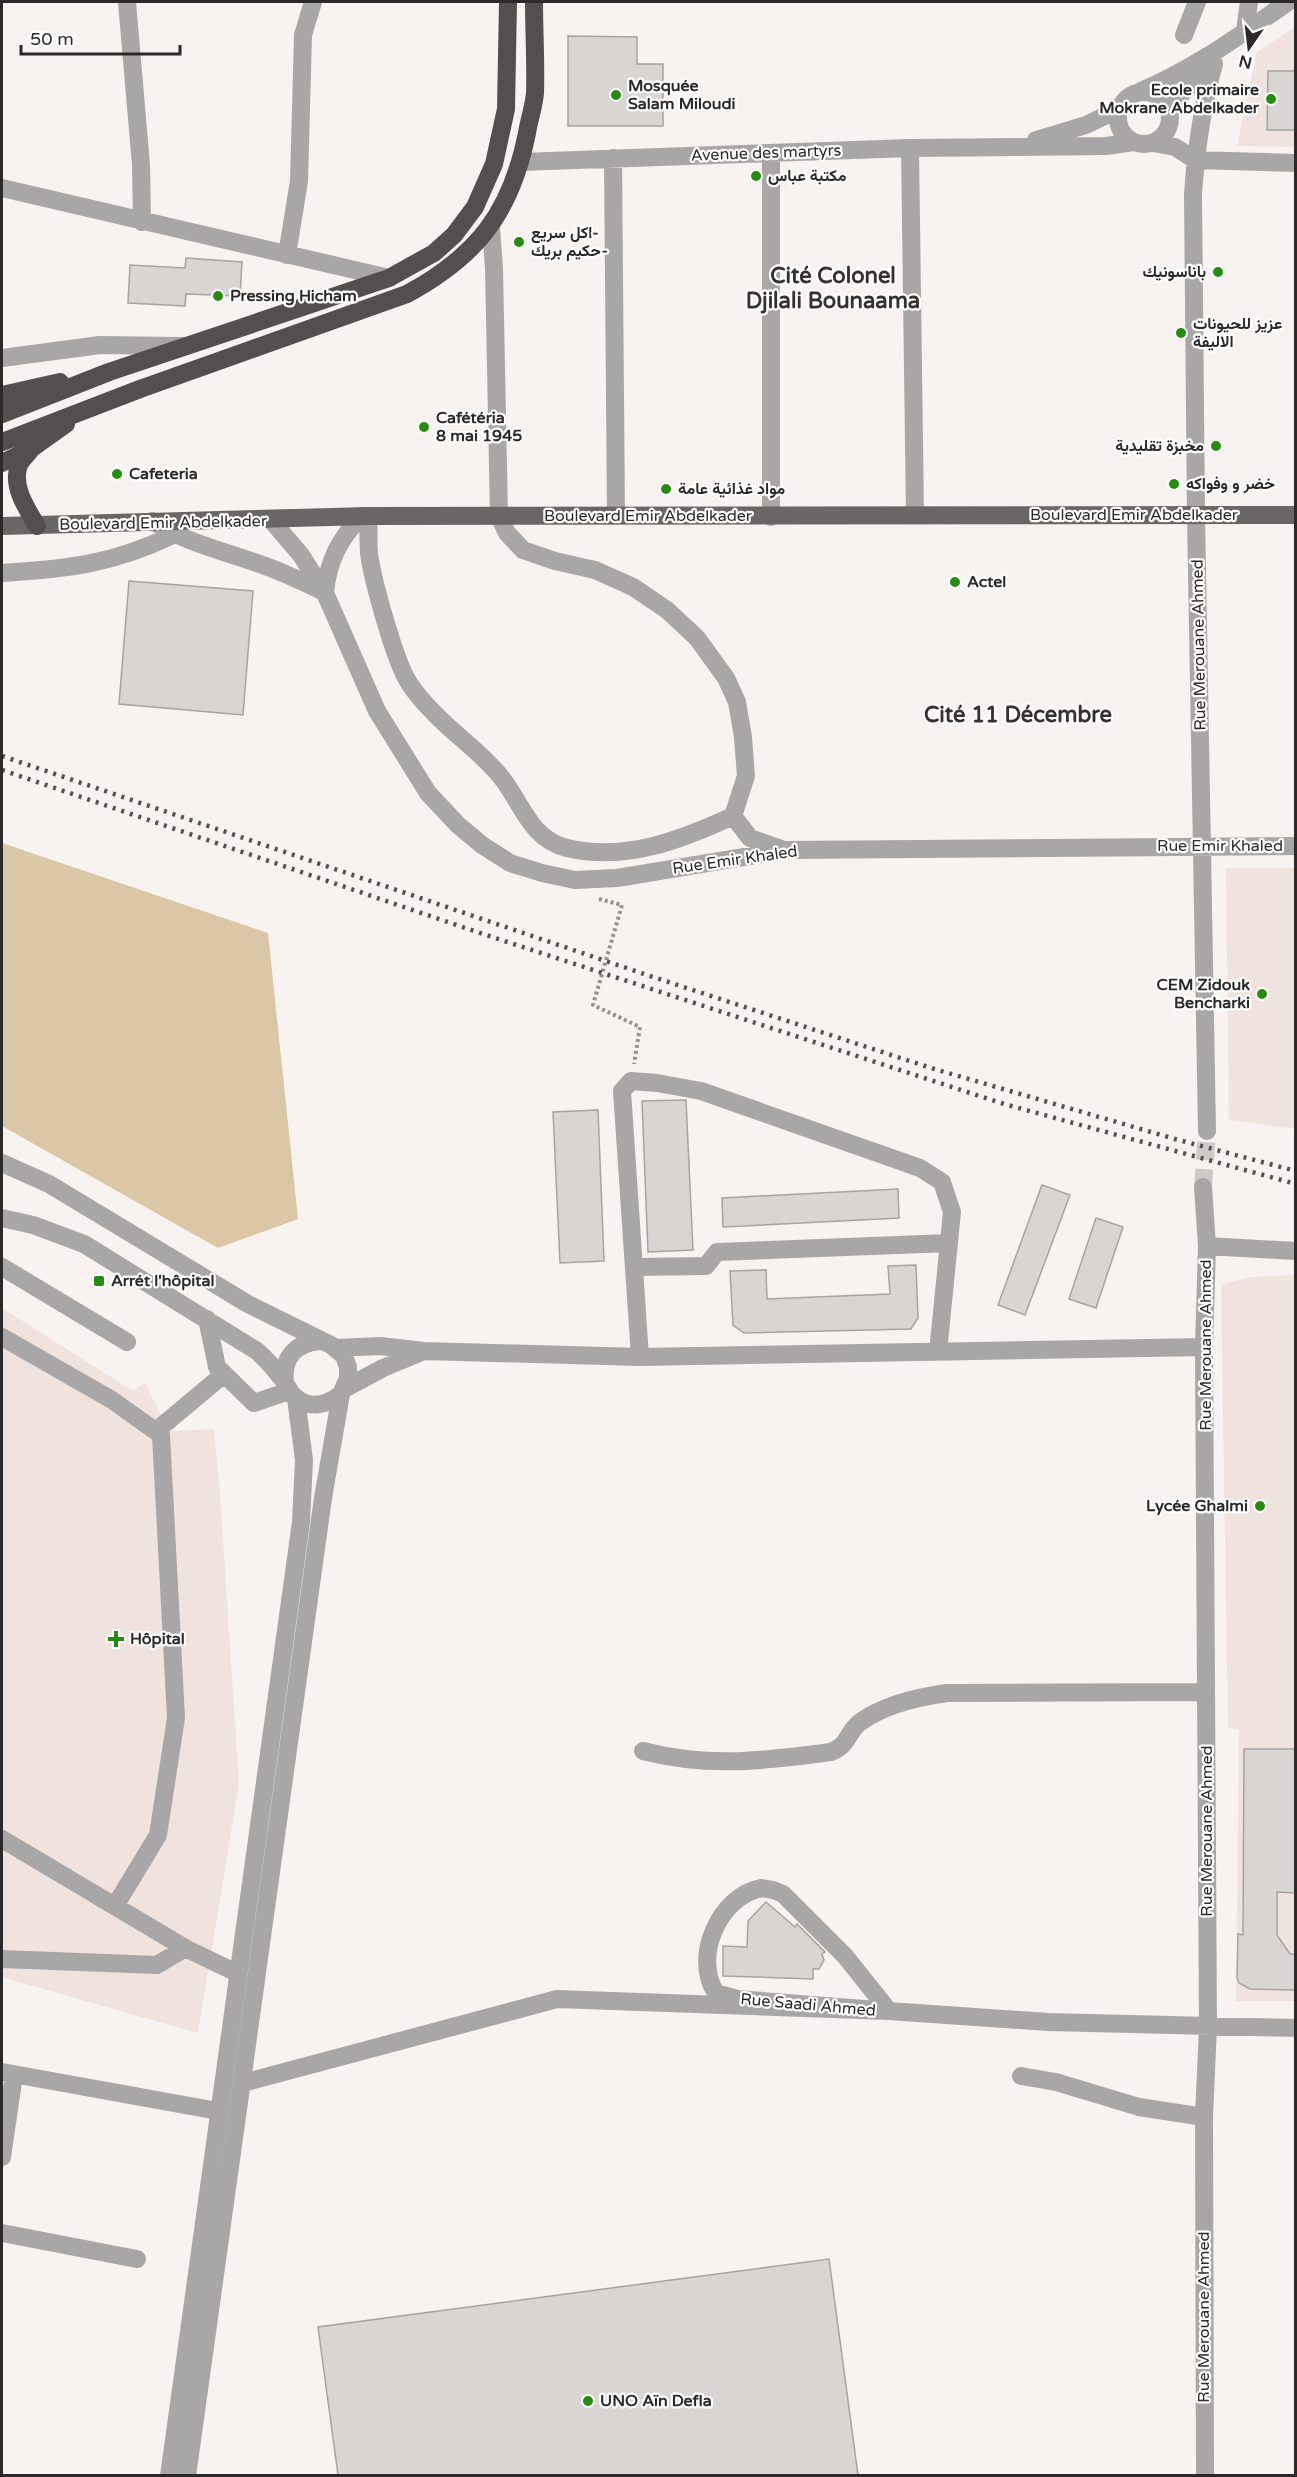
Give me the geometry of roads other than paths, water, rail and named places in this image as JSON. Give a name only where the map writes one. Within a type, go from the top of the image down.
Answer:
[{"type":"highway","points":[[2,414],[109,372],[388,278],[434,253],[454,235],[475,207],[494,164],[506,109],[508,2]]},
{"type":"highway","points":[[2,442],[407,294],[438,277],[463,258],[491,228],[521,162],[535,94],[534,2]]},
{"type":"highway","points":[[2,395],[109,372]]},
{"type":"highway","points":[[2,463],[31,449],[86,410]]},
{"type":"highway","points":[[31,449],[19,466],[18,480],[20,496],[37,526]]},
{"type":"main road","name":"Boulevard Emir Abdelkader","points":[[2,526],[365,516],[1296,515]]},
{"type":"street","points":[[128,2],[141,165],[142,222]]},
{"type":"street","points":[[287,255],[299,181],[303,35],[313,2]]},
{"type":"street","points":[[1184,35],[1197,2]]},
{"type":"street","points":[[1245,31],[1249,2]]},
{"type":"street","points":[[1288,2],[1227,45],[1171,78],[1124,101],[1119,109],[1118,119],[1120,129],[1134,142],[1175,147],[1195,160],[1296,163]]},
{"type":"street","points":[[1169,109],[1214,64],[1227,45]]},
{"type":"street","name":"Rue Merouane Ahmed","points":[[1207,1131],[1193,206],[1195,160],[1204,99],[1214,64]]},
{"type":"street","points":[[1141,91],[1157,95],[1169,109],[1195,160]]},
{"type":"street","points":[[1011,147],[1086,125],[1119,109]]},
{"type":"street","points":[[1152,143],[1168,131],[1171,121],[1169,109]]},
{"type":"street","name":"Avenue des martyrs","points":[[521,162],[910,148],[1106,146],[1134,142]]},
{"type":"street","points":[[910,148],[915,515]]},
{"type":"street","points":[[771,153],[771,517]]},
{"type":"street","points":[[613,158],[616,515]]},
{"type":"street","points":[[2,188],[388,278]]},
{"type":"street","points":[[365,516],[369,555],[394,648],[408,681],[435,714],[500,776],[515,796],[525,818],[541,835],[564,847],[596,853],[627,851],[686,837],[733,816],[746,776],[744,737],[737,702],[726,678],[697,638],[667,610],[633,586],[595,570],[555,561],[523,550],[507,532],[499,516],[494,268],[491,228]]},
{"type":"street","points":[[2,358],[100,345],[188,346]]},
{"type":"street","points":[[152,521],[173,535],[265,566],[326,593],[331,559],[350,529],[365,516]]},
{"type":"street","name":"Rue Emir Khaled","points":[[271,520],[301,555],[326,593],[377,711],[428,793],[458,825],[482,846],[510,863],[575,880],[617,878],[786,850],[1296,846]]},
{"type":"street","points":[[2,573],[64,569],[109,561],[173,535]]},
{"type":"street","points":[[733,816],[750,838],[786,850]]},
{"type":"street","points":[[640,1357],[622,1090],[631,1081],[701,1091],[920,1168],[942,1182],[952,1212],[938,1352]]},
{"type":"street","points":[[2,1163],[49,1184],[213,1284],[328,1345],[344,1356],[348,1367],[348,1378],[343,1391],[323,1498],[187,2475]]},
{"type":"street","name":"Rue Merouane Ahmed","points":[[1203,1187],[1207,1246],[1204,1347],[1208,2027],[1204,2117],[1204,2475]]},
{"type":"street","points":[[2,1218],[33,1225],[84,1244],[207,1319],[257,1351],[290,1390],[307,1404],[319,1405],[331,1402],[343,1391],[383,1368],[424,1351]]},
{"type":"street","points":[[634,1267],[706,1266],[717,1252],[949,1243]]},
{"type":"street","points":[[1207,1246],[1296,1251]]},
{"type":"street","points":[[2,1267],[127,1342]]},
{"type":"street","points":[[207,1319],[217,1367],[254,1403],[290,1390]]},
{"type":"street","points":[[2,1337],[112,1400],[162,1435],[176,1719],[158,1835],[115,1906]]},
{"type":"street","points":[[169,2475],[301,1522],[304,1460],[286,1361],[292,1353],[300,1345],[380,1346],[424,1351],[640,1357],[1204,1347]]},
{"type":"street","points":[[156,1431],[224,1374]]},
{"type":"street","points":[[643,1751],[672,1758],[717,1763],[831,1752],[846,1744],[855,1727],[873,1715],[916,1699],[947,1693],[1206,1692]]},
{"type":"street","points":[[2,1839],[185,1948],[237,1973]]},
{"type":"street","name":"Rue Saadi Ahmed","points":[[889,2012],[845,1956],[783,1894],[773,1890],[751,1890],[733,1902],[718,1922],[707,1961],[709,1976],[716,1993],[737,1999],[889,2012],[1048,2022],[1296,2028]]},
{"type":"street","points":[[2,1959],[158,1965],[185,1948]]},
{"type":"street","points":[[243,2083],[557,1999],[889,2012]]},
{"type":"street","points":[[2,2157],[8,2073],[218,2111]]},
{"type":"street","points":[[1021,2076],[1056,2082],[1139,2107],[1204,2117]]},
{"type":"street","points":[[2,2233],[136,2259]]},
{"type":"tunnel","points":[[1203,1187],[1207,1131]]},
{"type":"railway","points":[[2,756],[647,975],[931,1068],[1175,1139],[1296,1171]]},
{"type":"railway","points":[[2,770],[483,934],[1004,1104],[1296,1184]]},
{"type":"place","name":"Mosquée Salam Miloudi","points":[[616,95]]},
{"type":"place","name":"Ecole primaire Mokrane Abdelkader","points":[[1271,99]]},
{"type":"place","name":"مكتبة عباس","points":[[756,176]]},
{"type":"place","name":"اكل سريع- حكيم بريك-","points":[[519,242]]},
{"type":"place","name":"باناسونيك","points":[[1218,272]]},
{"type":"place","name":"Pressing Hicham","points":[[218,296]]},
{"type":"place","name":"عزيز للحيونات الاليفة","points":[[1181,333]]},
{"type":"place","name":"Cafétéria 8 mai 1945","points":[[424,427]]},
{"type":"place","name":"مخبزة تقليدية","points":[[1216,446]]},
{"type":"place","name":"Cafeteria","points":[[117,474]]},
{"type":"place","name":"خضر و وفواكه","points":[[1174,484]]},
{"type":"place","name":"مواد غذائية عامة","points":[[666,489]]},
{"type":"place","name":"Actel","points":[[955,582]]},
{"type":"place","name":"CEM Zidouk Bencharki","points":[[1262,994]]},
{"type":"place","name":"Arrét l'hôpital","points":[[99,1281]]},
{"type":"place","name":"Lycée Ghalmi","points":[[1260,1506]]},
{"type":"place","name":"Hôpital","points":[[116,1639]]},
{"type":"place","name":"UNO Aïn Defla","points":[[588,2401]]},
{"type":"district","name":"Cité Colonel Djilali Bounaama","points":[[833,288]]},
{"type":"district","name":"Cité 11 Décembre","points":[[1018,715]]}]
